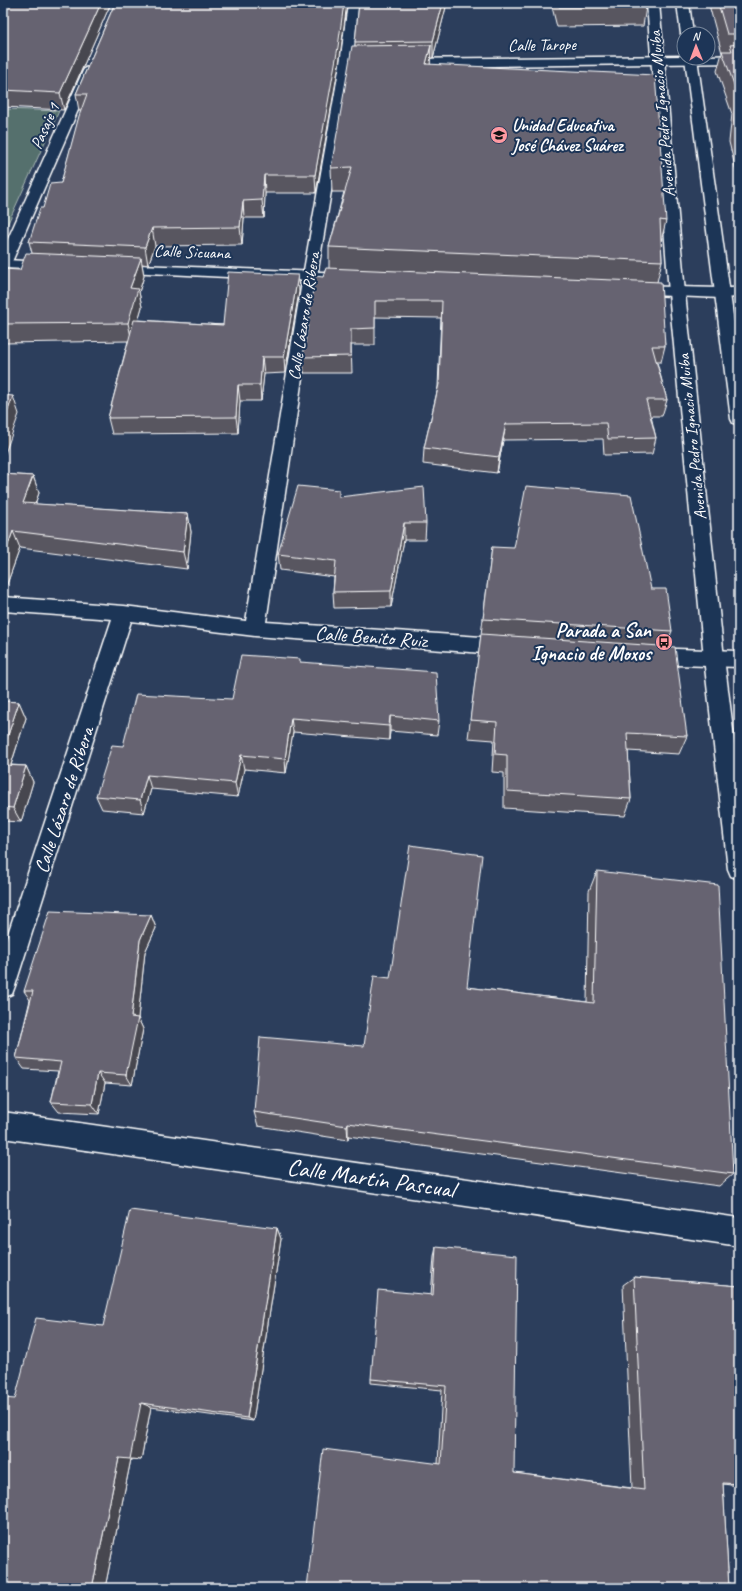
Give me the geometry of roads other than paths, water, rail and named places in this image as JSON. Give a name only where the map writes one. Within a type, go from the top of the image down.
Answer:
[{"type":"street","name":"Calle Lázaro de Ribera","points":[[254,629],[310,276],[346,64],[354,3]]},
{"type":"street","name":"Avenida Pedro Ignacio Muiba","points":[[653,3],[677,293],[714,658],[739,869]]},
{"type":"street","name":"Avenida Pedro Ignacio Muiba","points":[[683,3],[687,26]]},
{"type":"street","name":"Pasaje 1","points":[[4,264],[95,57]]},
{"type":"street","name":"Calle Tarope","points":[[716,59],[739,59]]},
{"type":"street","name":"Calle Tarope","points":[[393,64],[676,60]]},
{"type":"street","points":[[346,64],[361,64]]},
{"type":"street","name":"Avenida Pedro Ignacio Muiba","points":[[692,66],[739,420]]},
{"type":"street","points":[[4,264],[67,266]]},
{"type":"street","name":"Calle Sicuana","points":[[98,268],[358,278]]},
{"type":"street","points":[[621,290],[677,293],[739,292]]},
{"type":"street","name":"Calle Benito Ruiz","points":[[3,604],[124,613],[254,629],[524,648]]},
{"type":"street","name":"Calle Lázaro de Ribera","points":[[3,986],[124,613]]},
{"type":"street","points":[[627,655],[739,658]]},
{"type":"street","name":"Calle Martín Pascual","points":[[3,1125],[739,1232]]},
{"type":"place","name":"Unidad Educativa José Chávez Suárez","points":[[499,135]]},
{"type":"place","name":"Parada a San Ignacio de Moxos","points":[[664,642]]}]
